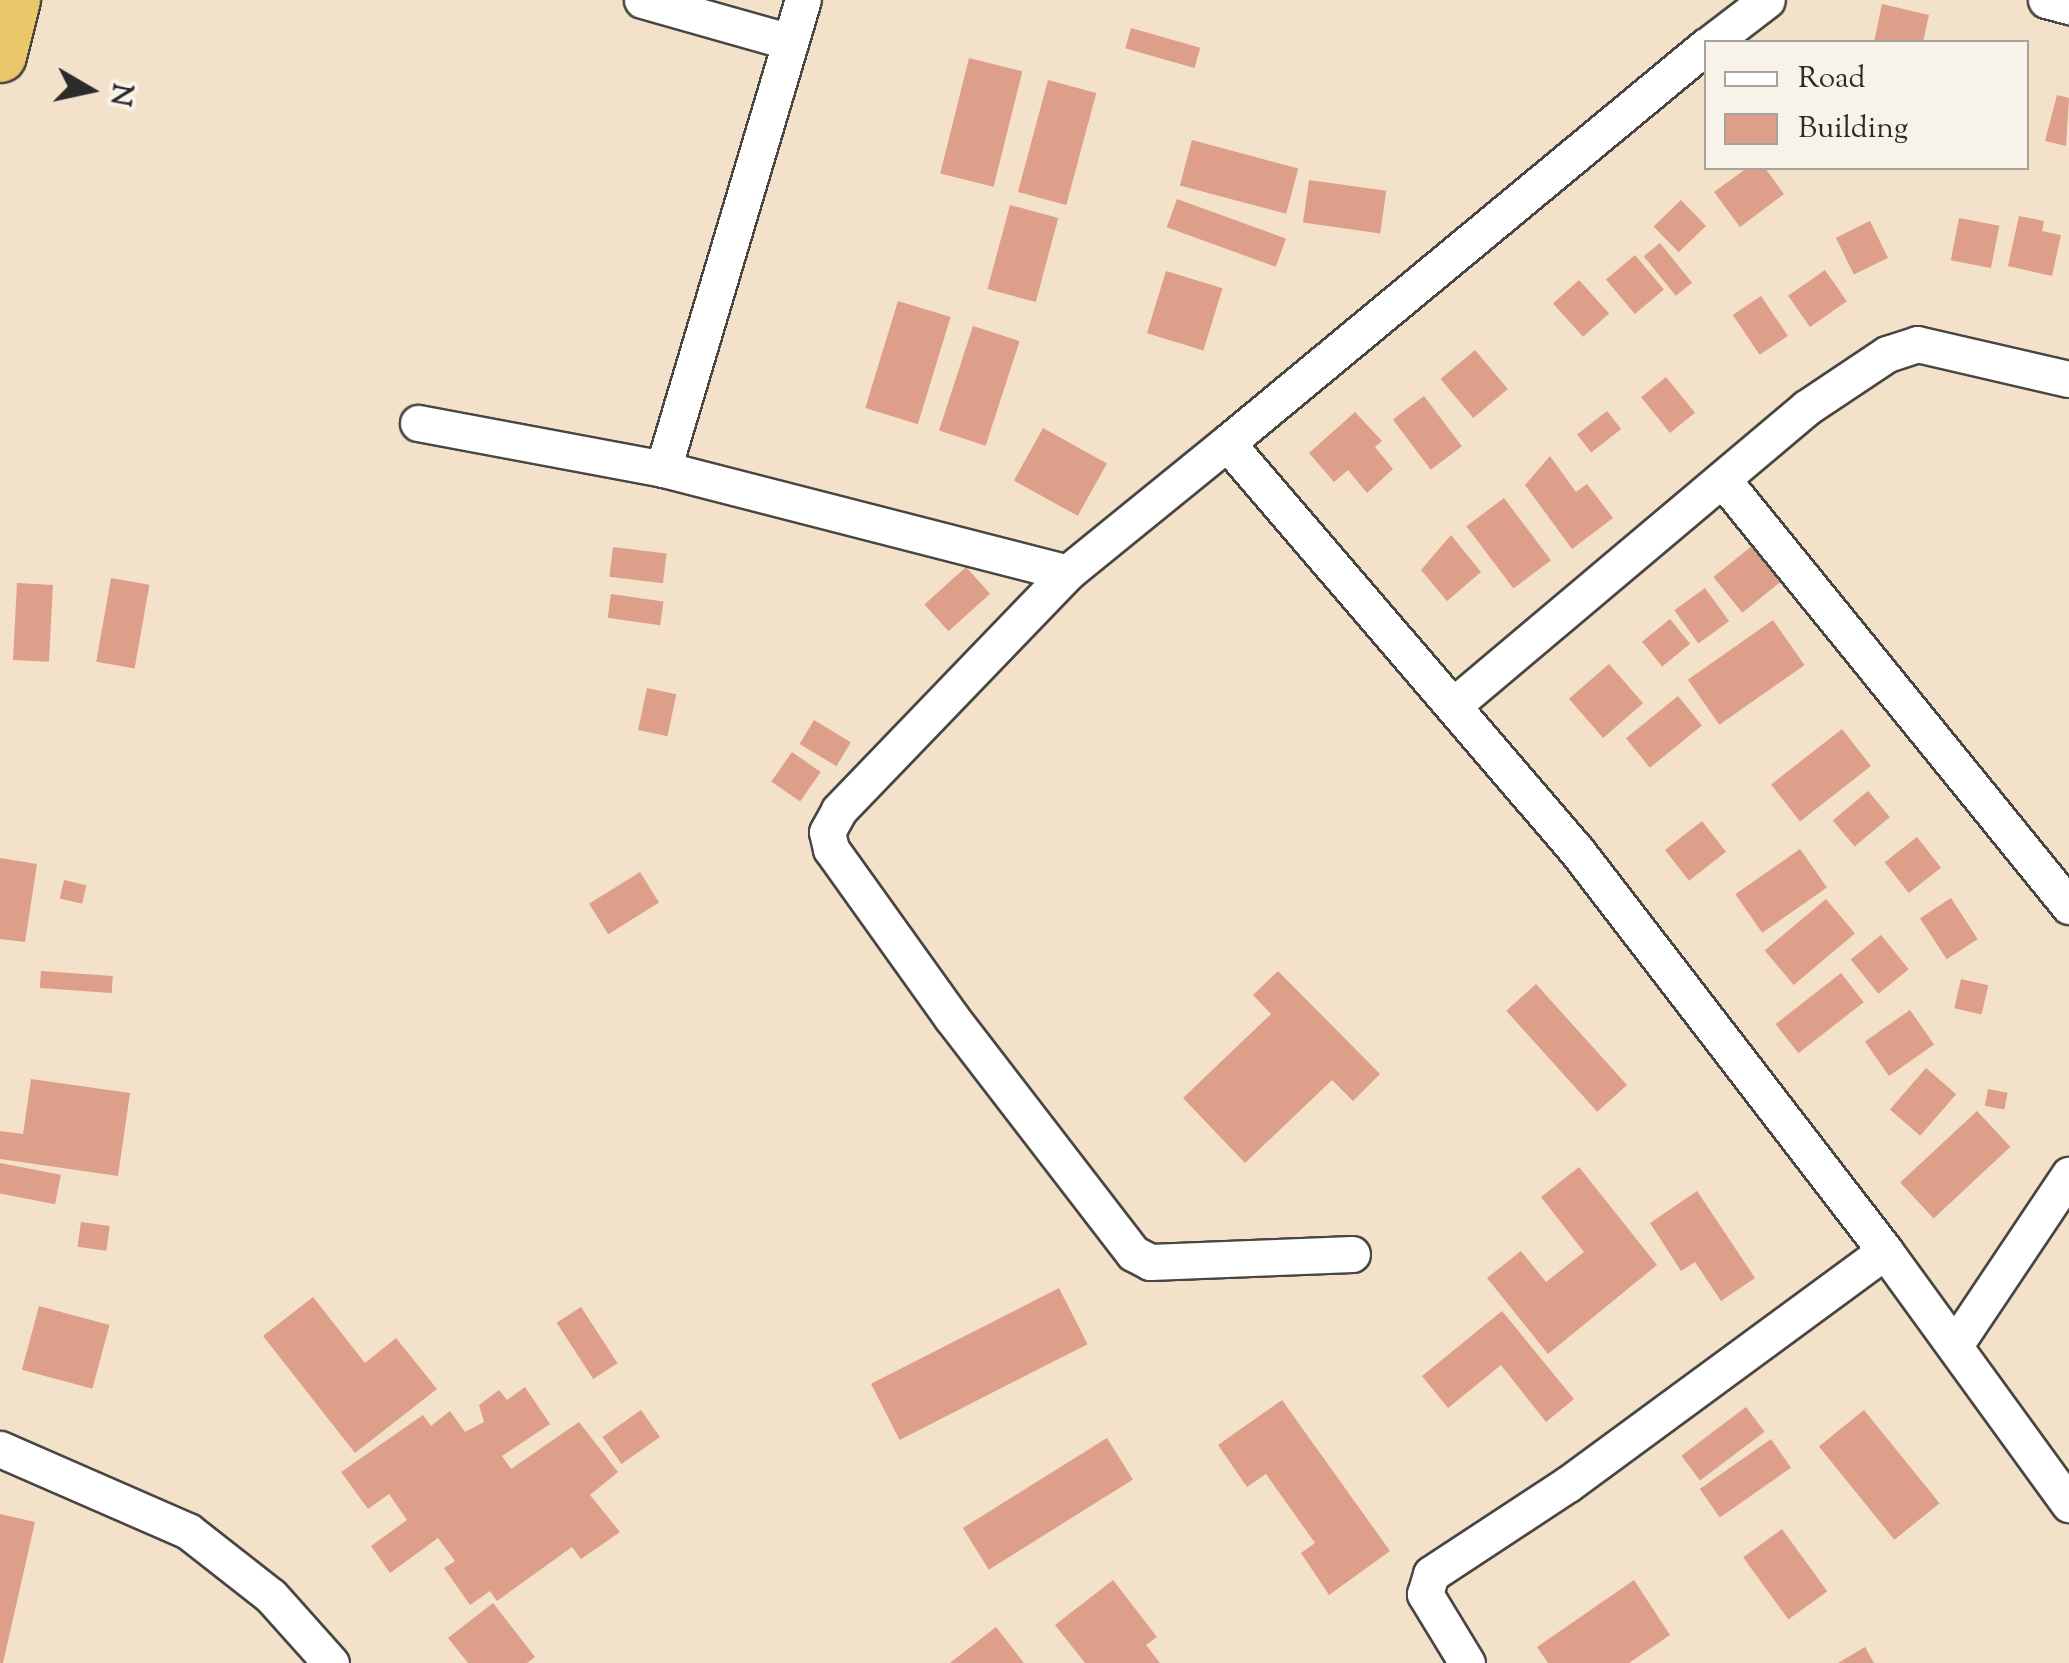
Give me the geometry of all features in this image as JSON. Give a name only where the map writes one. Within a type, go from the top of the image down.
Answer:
[{"type":"highway","points":[[0,56],[14,0]]},
{"type":"street","points":[[642,0],[790,42]]},
{"type":"street","points":[[664,470],[803,0]]},
{"type":"street","points":[[1714,40],[1767,0]]},
{"type":"street","points":[[2046,0],[2069,6]]},
{"type":"street","points":[[1352,1254],[1166,1261],[1133,1253],[952,1018],[831,849],[828,832],[839,810],[1067,572],[1704,48]]},
{"type":"street","points":[[1456,703],[1806,408],[1887,354],[1917,344],[2069,379]]},
{"type":"street","points":[[418,422],[664,470],[1067,572]]},
{"type":"street","points":[[1227,443],[1456,703],[1885,1251],[2069,1504]]},
{"type":"street","points":[[1723,480],[2069,906]]},
{"type":"street","points":[[1954,1345],[2069,1175]]},
{"type":"street","points":[[1466,1663],[1425,1594],[1431,1574],[1568,1484],[1885,1251]]},
{"type":"street","points":[[0,1449],[188,1531],[272,1596],[332,1663]]},
{"type":"building","points":[[1882,4],[1929,15],[1923,40],[1874,40]]},
{"type":"building","points":[[1131,28],[1200,48],[1194,68],[1125,48]]},
{"type":"building","points":[[969,58],[1022,71],[994,187],[940,173]]},
{"type":"building","points":[[1048,80],[1096,93],[1066,205],[1018,192]]},
{"type":"building","points":[[2057,95],[2069,98],[2066,146],[2045,141]]},
{"type":"building","points":[[1192,140],[1298,168],[1286,214],[1180,185]]},
{"type":"building","points":[[1744,170],[1766,170],[1784,194],[1740,227],[1714,192]]},
{"type":"building","points":[[1309,180],[1386,191],[1380,233],[1303,223]]},
{"type":"building","points":[[1177,199],[1286,239],[1276,267],[1167,227]]},
{"type":"building","points":[[1681,200],[1706,226],[1679,252],[1654,226]]},
{"type":"building","points":[[1010,205],[1058,218],[1036,302],[987,289]]},
{"type":"building","points":[[2019,216],[2044,221],[2042,231],[2061,235],[2052,276],[2008,266]]},
{"type":"building","points":[[1959,218],[1999,226],[1991,268],[1951,260]]},
{"type":"building","points":[[1870,221],[1888,258],[1854,275],[1836,238]]},
{"type":"building","points":[[1660,243],[1692,283],[1676,296],[1644,256]]},
{"type":"building","points":[[1635,255],[1664,289],[1635,314],[1606,279]]},
{"type":"building","points":[[1825,270],[1847,301],[1810,327],[1788,296]]},
{"type":"building","points":[[1166,271],[1222,288],[1203,350],[1147,333]]},
{"type":"building","points":[[1579,280],[1609,313],[1583,337],[1553,303]]},
{"type":"building","points":[[1761,296],[1788,336],[1760,355],[1733,315]]},
{"type":"building","points":[[898,301],[951,317],[918,424],[865,408]]},
{"type":"building","points":[[973,326],[1020,341],[986,446],[939,431]]},
{"type":"building","points":[[1475,350],[1508,389],[1473,418],[1441,379]]},
{"type":"building","points":[[1666,377],[1695,413],[1670,433],[1641,397]]},
{"type":"building","points":[[1424,396],[1462,446],[1431,470],[1393,419]]},
{"type":"building","points":[[1607,411],[1621,429],[1591,453],[1577,434]]},
{"type":"building","points":[[1355,412],[1382,441],[1375,447],[1393,469],[1367,493],[1348,470],[1334,482],[1309,453]]},
{"type":"building","points":[[1043,428],[1107,463],[1078,516],[1014,480]]},
{"type":"building","points":[[1550,456],[1576,492],[1587,484],[1613,518],[1572,549],[1525,485]]},
{"type":"building","points":[[1504,498],[1551,560],[1513,589],[1466,526]]},
{"type":"building","points":[[1451,535],[1481,572],[1447,601],[1421,570]]},
{"type":"building","points":[[1753,545],[1782,581],[1742,613],[1713,577]]},
{"type":"building","points":[[613,547],[667,554],[663,583],[609,577]]},
{"type":"building","points":[[966,567],[990,594],[948,631],[924,604]]},
{"type":"building","points":[[111,578],[149,585],[135,668],[96,662]]},
{"type":"building","points":[[17,583],[53,585],[49,662],[13,660]]},
{"type":"building","points":[[1705,588],[1729,621],[1698,644],[1674,610]]},
{"type":"building","points":[[611,594],[663,601],[660,625],[608,618]]},
{"type":"building","points":[[1670,619],[1690,644],[1662,667],[1642,642]]},
{"type":"building","points":[[1773,620],[1805,665],[1719,725],[1688,680]]},
{"type":"building","points":[[1609,664],[1643,703],[1603,738],[1569,699]]},
{"type":"building","points":[[647,688],[676,694],[667,736],[638,730]]},
{"type":"building","points":[[1678,696],[1702,726],[1650,768],[1626,738]]},
{"type":"building","points":[[814,720],[851,742],[836,766],[800,744]]},
{"type":"building","points":[[1842,729],[1871,766],[1800,821],[1771,784]]},
{"type":"building","points":[[792,752],[821,772],[800,802],[771,781]]},
{"type":"building","points":[[1868,791],[1890,817],[1855,847],[1833,821]]},
{"type":"building","points":[[1702,821],[1726,852],[1689,881],[1665,850]]},
{"type":"building","points":[[1917,837],[1941,868],[1909,893],[1885,862]]},
{"type":"building","points":[[1800,849],[1827,888],[1762,933],[1735,894]]},
{"type":"building","points":[[0,858],[37,864],[25,942],[0,939]]},
{"type":"building","points":[[640,872],[659,903],[608,934],[589,904]]},
{"type":"building","points":[[64,880],[86,885],[82,904],[60,899]]},
{"type":"building","points":[[1951,898],[1978,939],[1947,959],[1920,918]]},
{"type":"building","points":[[1826,899],[1855,933],[1794,985],[1765,950]]},
{"type":"building","points":[[1881,935],[1909,969],[1878,994],[1851,960]]},
{"type":"building","points":[[41,971],[113,976],[112,993],[40,988]]},
{"type":"building","points":[[1278,971],[1380,1074],[1353,1101],[1332,1080],[1245,1163],[1183,1098],[1271,1014],[1253,995]]},
{"type":"building","points":[[1841,973],[1864,1002],[1798,1053],[1776,1024]]},
{"type":"building","points":[[1961,979],[1988,985],[1982,1015],[1954,1008]]},
{"type":"building","points":[[1536,984],[1627,1085],[1597,1112],[1506,1011]]},
{"type":"building","points":[[1910,1010],[1934,1044],[1889,1076],[1865,1042]]},
{"type":"building","points":[[1926,1068],[1956,1094],[1920,1136],[1890,1110]]},
{"type":"building","points":[[31,1079],[130,1093],[118,1176],[0,1159],[0,1131],[23,1134]]},
{"type":"building","points":[[1988,1089],[2008,1093],[2004,1110],[1985,1106]]},
{"type":"building","points":[[1977,1111],[2010,1147],[1934,1218],[1900,1183]]},
{"type":"building","points":[[0,1163],[61,1175],[55,1204],[0,1194]]},
{"type":"building","points":[[1579,1167],[1657,1265],[1548,1354],[1487,1278],[1521,1251],[1546,1282],[1584,1252],[1541,1197]]},
{"type":"building","points":[[1697,1191],[1755,1278],[1721,1301],[1695,1262],[1681,1271],[1650,1223]]},
{"type":"building","points":[[81,1222],[110,1226],[106,1251],[78,1247]]},
{"type":"building","points":[[1059,1288],[1088,1344],[900,1440],[871,1384]]},
{"type":"building","points":[[313,1297],[365,1363],[396,1338],[437,1389],[355,1453],[263,1336]]},
{"type":"building","points":[[39,1306],[110,1325],[92,1389],[22,1370]]},
{"type":"building","points":[[581,1307],[617,1363],[593,1379],[557,1323]]},
{"type":"building","points":[[1502,1311],[1574,1399],[1546,1422],[1501,1365],[1448,1408],[1422,1376]]},
{"type":"building","points":[[525,1387],[550,1424],[502,1456],[511,1469],[579,1422],[618,1472],[590,1495],[620,1532],[581,1559],[572,1547],[497,1601],[490,1591],[470,1605],[444,1568],[455,1561],[438,1538],[390,1573],[371,1546],[407,1520],[389,1494],[368,1509],[341,1472],[423,1415],[431,1426],[450,1411],[465,1432],[484,1422],[479,1405],[499,1390],[507,1400]]},
{"type":"building","points":[[1282,1400],[1390,1551],[1329,1595],[1301,1553],[1315,1543],[1266,1474],[1247,1487],[1218,1445]]},
{"type":"building","points":[[1746,1407],[1765,1432],[1700,1481],[1681,1456]]},
{"type":"building","points":[[641,1410],[660,1437],[621,1464],[602,1437]]},
{"type":"building","points":[[1864,1410],[1940,1503],[1894,1540],[1819,1447]]},
{"type":"building","points":[[1107,1438],[1133,1480],[989,1570],[963,1528]]},
{"type":"building","points":[[1771,1439],[1791,1468],[1720,1518],[1700,1489]]},
{"type":"building","points":[[0,1514],[35,1522],[3,1663],[0,1663]]},
{"type":"building","points":[[1782,1529],[1827,1591],[1788,1620],[1743,1557]]},
{"type":"building","points":[[1113,1580],[1157,1637],[1146,1645],[1160,1663],[1085,1663],[1055,1625]]},
{"type":"building","points":[[1634,1580],[1670,1635],[1629,1663],[1548,1663],[1537,1647]]},
{"type":"building","points":[[493,1603],[535,1657],[527,1663],[468,1663],[448,1638]]},
{"type":"building","points":[[996,1627],[1024,1663],[950,1663]]},
{"type":"building","points":[[1865,1647],[1874,1663],[1838,1663]]}]
